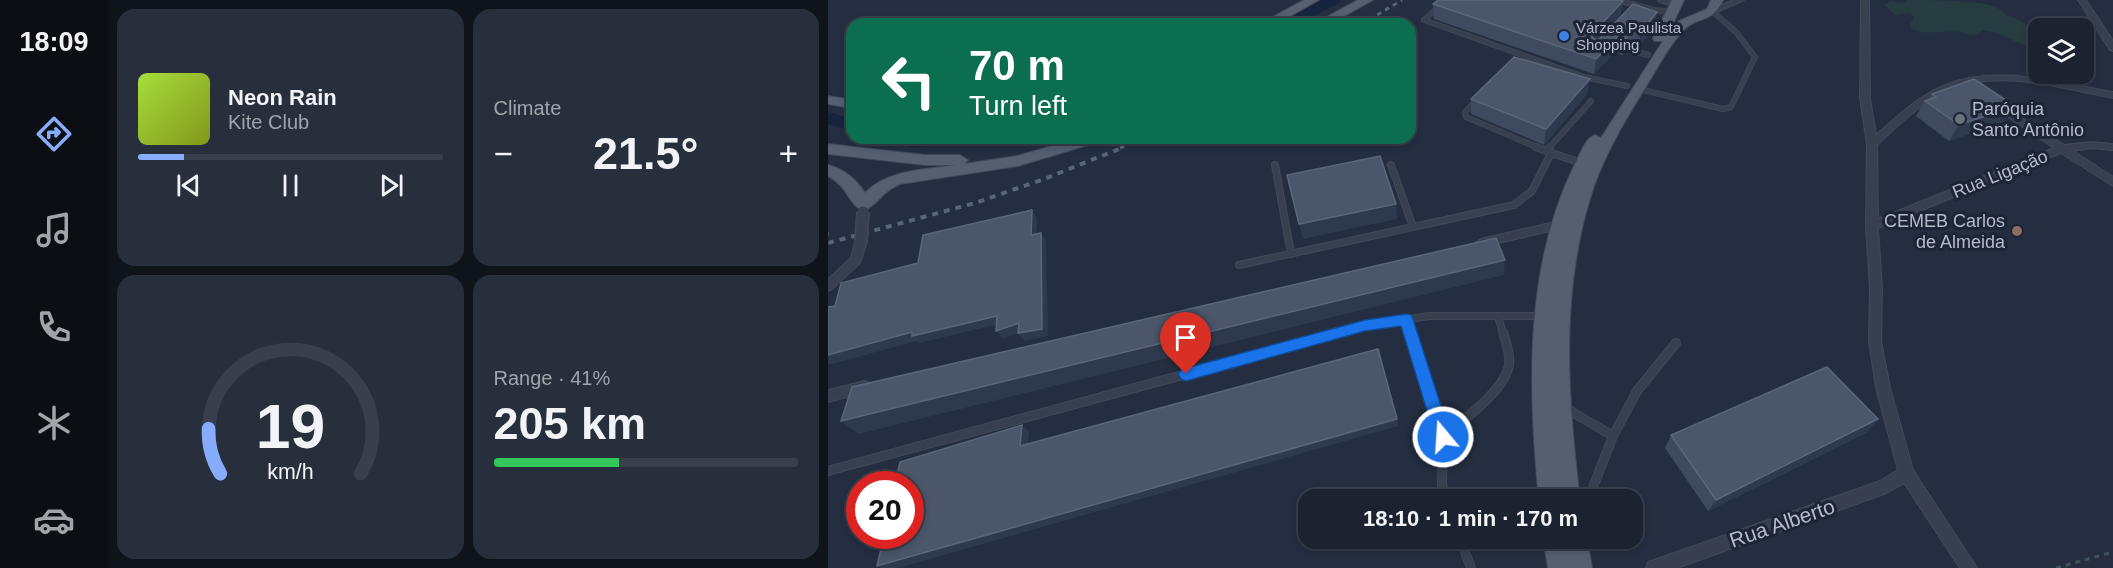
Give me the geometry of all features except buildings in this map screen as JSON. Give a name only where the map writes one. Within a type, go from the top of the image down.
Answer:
[{"type":"main road","points":[[1278,18],[1313,0]]},
{"type":"main road","points":[[1332,18],[1367,0]]},
{"type":"main road","points":[[1568,489],[1558,402],[1558,376],[1565,315],[1567,227],[1596,161],[1673,5],[1691,15],[1710,9]]},
{"type":"main road","points":[[1549,489],[1541,400],[1545,316],[1582,163],[1633,87],[1677,29],[1710,9]]},
{"type":"main road","points":[[828,100],[846,103]]},
{"type":"main road","points":[[828,149],[898,158],[957,160],[1018,153],[1055,144]]},
{"type":"main road","points":[[828,170],[846,179],[855,188],[864,208],[881,186],[897,179],[1018,161],[1076,144]]},
{"type":"main road","points":[[1557,549],[1560,568]]},
{"type":"main road","points":[[1577,549],[1580,568]]},
{"type":"street","points":[[1710,9],[1740,0]]},
{"type":"street","points":[[1865,0],[1865,98],[1872,144],[1872,226],[1876,288],[1875,341],[1883,388],[1906,472],[1969,568]]},
{"type":"street","points":[[2082,0],[2113,48]]},
{"type":"street","points":[[1872,144],[1912,109],[1927,99],[1963,82],[2000,79],[2113,95]]},
{"type":"street","points":[[1963,82],[2113,182]]},
{"type":"street","name":"Rua Ligação","points":[[1872,226],[2061,149],[2092,145],[2113,147]]},
{"type":"street","points":[[828,286],[856,260],[861,242],[864,208]]},
{"type":"street","points":[[1466,246],[1567,227]]},
{"type":"street","points":[[828,396],[874,385]]},
{"type":"street","name":"Rua Alberto","points":[[1654,568],[1884,487],[1906,472]]},
{"type":"lane","points":[[1447,0],[1424,20],[1584,77],[1723,110],[1731,107],[1755,57],[1733,30],[1710,9]]},
{"type":"lane","points":[[1617,0],[1654,10]]},
{"type":"lane","points":[[1628,13],[1635,5]]},
{"type":"lane","points":[[1645,18],[1654,10],[1673,5]]},
{"type":"lane","points":[[1612,45],[1648,55]]},
{"type":"lane","points":[[1479,98],[1465,112],[1466,117],[1549,152],[1582,163]]},
{"type":"lane","points":[[1239,265],[1524,202],[1549,152],[1591,101]]},
{"type":"lane","points":[[1275,165],[1291,254]]},
{"type":"lane","points":[[1391,165],[1413,227]]},
{"type":"lane","points":[[828,471],[1365,326],[1429,316],[1545,316]]},
{"type":"lane","points":[[1443,437],[1497,387],[1508,371],[1509,362],[1498,316]]},
{"type":"lane","points":[[1406,319],[1443,437],[1443,489]]},
{"type":"lane","points":[[1558,376],[1565,373],[1568,332]]},
{"type":"lane","points":[[1592,489],[1613,436],[1637,391],[1676,343]]},
{"type":"lane","points":[[1558,402],[1568,411],[1613,436]]},
{"type":"lane","points":[[1464,549],[1471,568]]},
{"type":"path","points":[[828,232],[828,244]]},
{"type":"path","points":[[2056,568],[2113,552]]},
{"type":"green space","points":[[1907,0],[1939,0],[1996,7],[2028,27],[2028,41],[2026,46],[1983,30],[1973,35],[1953,31],[1931,33],[1911,29],[1910,23],[1914,18],[1910,13],[1895,15],[1884,4],[1892,1],[1906,3]]},
{"type":"waterway","points":[[1297,18],[1333,0]]},
{"type":"waterway","points":[[828,118],[846,123]]},
{"type":"railway","points":[[1372,18],[1402,0]]},
{"type":"railway","points":[[1120,148],[1130,144]]},
{"type":"railway","points":[[828,243],[975,203],[1044,179],[1124,147]]},
{"type":"place","name":"Várzea Paulista Shopping","points":[[1564,36]]},
{"type":"place","name":"Paróquia Santo Antônio","points":[[1960,119]]},
{"type":"place","name":"CEMEB Carlos de Almeida","points":[[2017,231]]},
{"type":"route","points":[[1186,374],[1365,326],[1406,319],[1443,437]]}]
